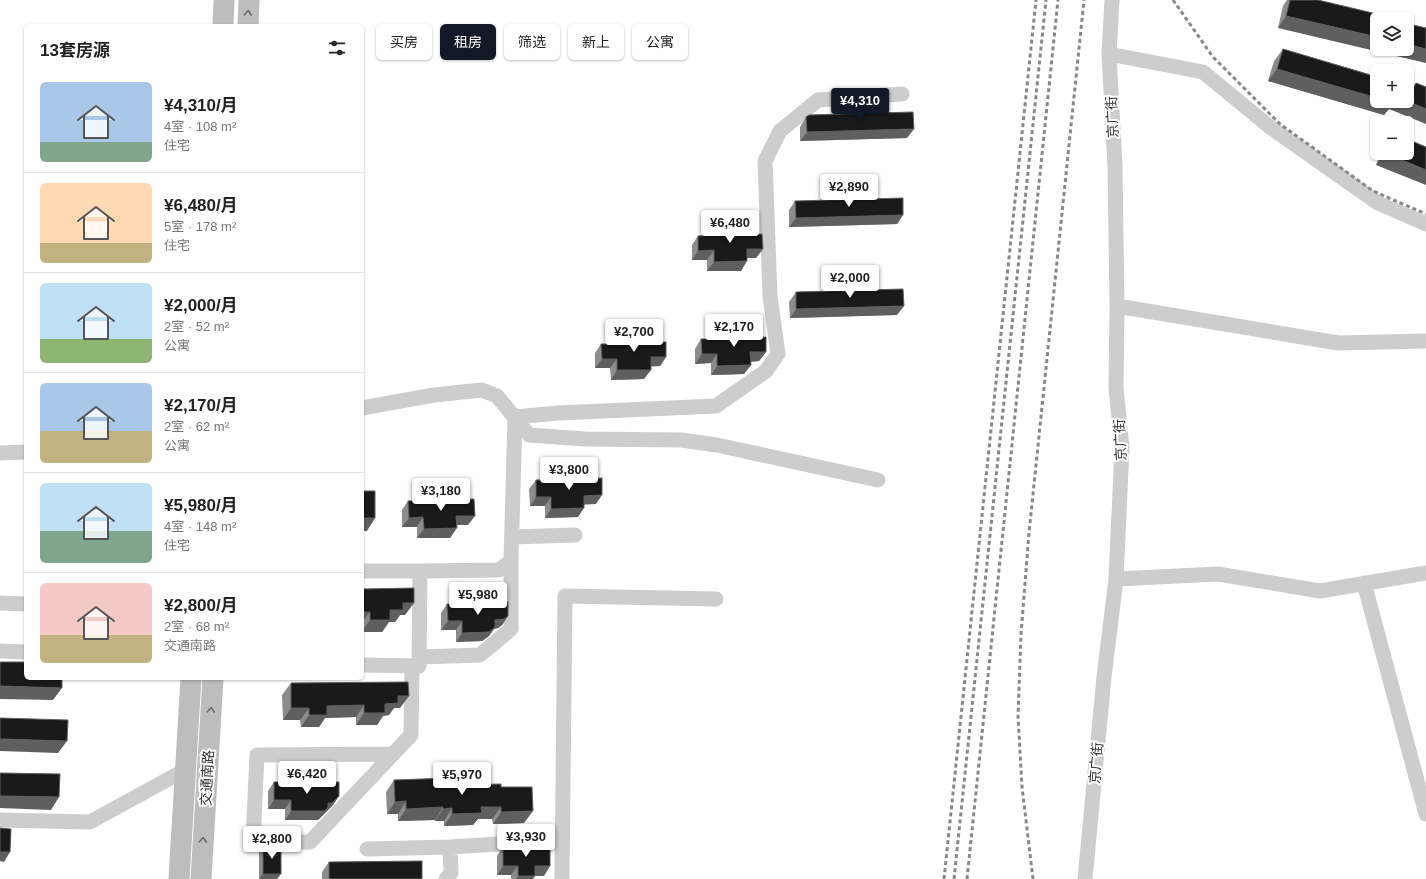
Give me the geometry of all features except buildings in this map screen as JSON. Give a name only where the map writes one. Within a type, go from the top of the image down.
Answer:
[{"type":"main road","points":[[223,24],[224,0]]},
{"type":"main road","points":[[248,24],[249,0]]},
{"type":"main road","name":"交通南路","points":[[179,879],[191,680]]},
{"type":"main road","name":"交通南路","points":[[201,879],[213,680]]},
{"type":"street","name":"京广街","points":[[1085,879],[1104,677],[1116,579],[1122,448],[1116,388],[1118,306],[1115,166],[1109,54],[1112,0]]},
{"type":"street","points":[[1109,54],[1203,72],[1270,127],[1378,203],[1426,224]]},
{"type":"street","points":[[515,417],[558,413],[716,406],[766,370],[778,354],[770,296],[765,161],[780,131],[818,100],[902,94]]},
{"type":"street","points":[[1118,306],[1338,343],[1426,341]]},
{"type":"street","points":[[364,408],[434,395],[482,390],[497,396],[530,435],[585,439],[681,440],[717,445],[878,480]]},
{"type":"street","points":[[364,666],[480,655],[511,629],[511,561],[515,417]]},
{"type":"street","points":[[0,453],[24,452]]},
{"type":"street","points":[[512,537],[575,535]]},
{"type":"street","points":[[364,571],[420,572],[499,570],[511,561]]},
{"type":"street","points":[[393,754],[257,755],[253,842],[310,842],[411,735],[420,572]]},
{"type":"street","points":[[1116,579],[1218,574],[1320,591],[1426,573]]},
{"type":"street","points":[[1364,583],[1426,814]]},
{"type":"street","points":[[562,879],[565,596],[716,599]]},
{"type":"street","points":[[0,603],[24,604]]},
{"type":"street","points":[[0,651],[24,652]]},
{"type":"street","points":[[0,820],[90,822],[185,770]]},
{"type":"street","points":[[367,849],[450,847],[530,842]]},
{"type":"street","points":[[446,879],[451,873],[450,847]]},
{"type":"railway","points":[[944,879],[1036,0]]},
{"type":"railway","points":[[954,879],[1046,0]]},
{"type":"railway","points":[[967,879],[1058,0]]},
{"type":"railway","points":[[1033,879],[1022,787],[1018,716],[1021,634],[1029,533],[1084,0]]},
{"type":"railway","points":[[1173,0],[1213,57],[1280,124],[1373,191],[1426,214]]}]
